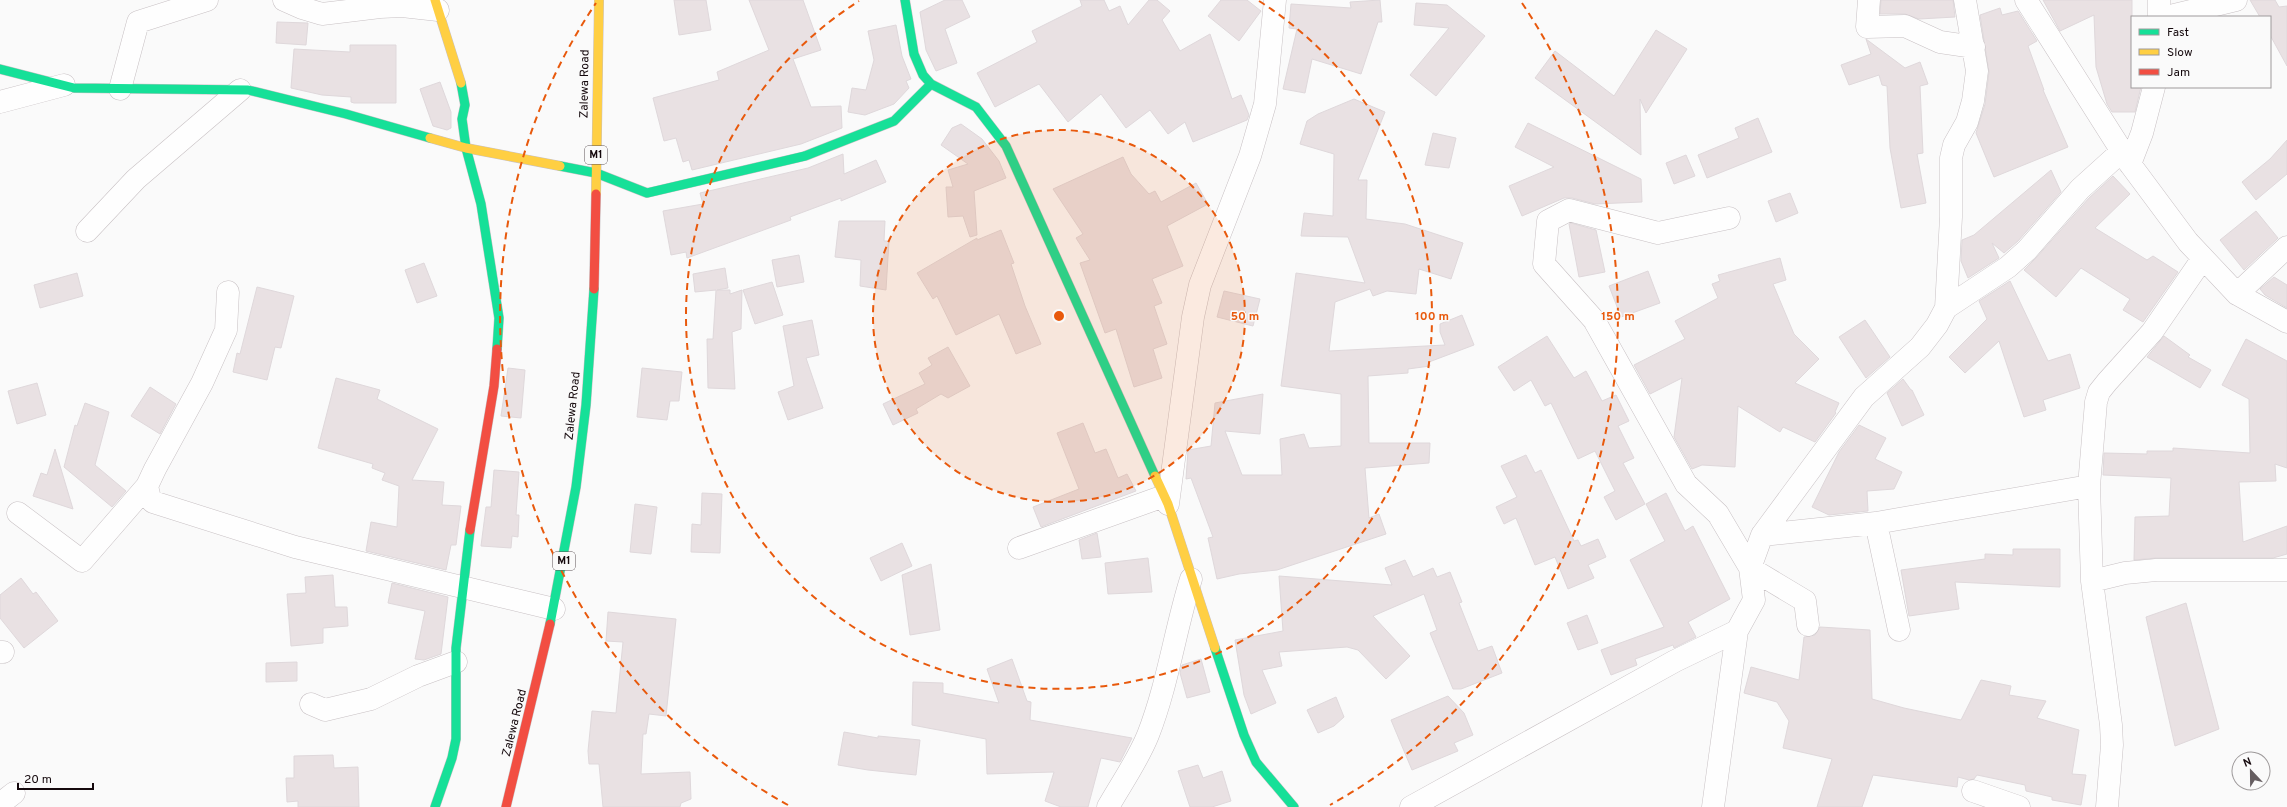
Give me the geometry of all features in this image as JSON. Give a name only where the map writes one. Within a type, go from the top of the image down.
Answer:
[{"type":"main road","name":"Zalewa Road","points":[[506,807],[554,609],[576,487],[586,405],[594,310],[599,0]]},
{"type":"main road","points":[[905,0],[914,54],[922,75],[931,84],[976,107],[1006,146],[1100,358],[1166,500],[1244,735],[1256,762],[1294,807]]},
{"type":"main road","points":[[435,807],[452,758],[456,739],[456,662],[462,587],[482,450],[494,386],[499,318],[481,204],[466,148],[462,119],[464,105],[462,85],[436,5]]},
{"type":"main road","points":[[0,69],[74,88],[248,90],[346,114],[466,148],[596,173],[647,193],[805,156],[894,122],[931,84]]},
{"type":"street","points":[[120,89],[138,22],[207,0]]},
{"type":"street","points":[[284,0],[302,8],[322,14],[380,7],[436,5]]},
{"type":"street","points":[[1019,548],[1166,500],[1193,317],[1200,285],[1250,156],[1265,104],[1275,0]]},
{"type":"street","points":[[1869,0],[1867,27],[1905,26],[1940,42],[1974,47]]},
{"type":"street","points":[[1750,568],[1762,535],[1864,397],[1920,347],[1937,325],[1946,308],[1951,217],[1951,158],[1954,145],[1967,122],[1973,101],[1977,71],[1965,0]]},
{"type":"street","points":[[2026,0],[2126,158],[2188,242],[2236,294],[2287,322]]},
{"type":"street","points":[[2159,0],[2159,16]]},
{"type":"street","points":[[2170,16],[2236,0]]},
{"type":"street","points":[[0,102],[64,85]]},
{"type":"street","points":[[1946,308],[2008,267],[2027,250],[2080,189],[2126,158],[2142,133],[2154,88]]},
{"type":"street","points":[[87,231],[136,179],[240,90]]},
{"type":"street","points":[[1713,807],[1737,631],[1754,600],[1750,568],[1718,514],[1686,484],[1594,320],[1544,264],[1548,221],[1569,210],[1658,233],[1729,218]]},
{"type":"street","points":[[2236,294],[2287,247]]},
{"type":"street","points":[[2107,807],[2112,745],[2111,725],[2092,581],[2089,486],[2096,402],[2099,392],[2152,332],[2203,258]]},
{"type":"street","points":[[18,513],[82,561],[147,486],[202,383],[226,330],[228,292]]},
{"type":"street","points":[[147,486],[147,493],[153,502],[295,547],[554,609]]},
{"type":"street","points":[[1762,535],[1876,523],[2089,486]]},
{"type":"street","points":[[1876,523],[1899,630]]},
{"type":"street","points":[[1750,568],[1805,600],[1808,626]]},
{"type":"street","points":[[2092,581],[2125,573],[2156,570],[2287,570]]},
{"type":"street","points":[[1108,807],[1148,736],[1165,687],[1180,614],[1191,579]]},
{"type":"street","points":[[1411,807],[1675,661],[1737,631]]},
{"type":"street","points":[[311,704],[325,710],[371,699],[418,676],[456,662]]},
{"type":"street","points":[[1973,791],[2019,807]]},
{"type":"building","points":[[674,0],[706,0],[711,30],[679,35]]},
{"type":"building","points":[[749,0],[803,0],[821,50],[793,59],[811,107],[841,106],[842,128],[801,144],[692,170],[689,160],[683,162],[676,138],[664,141],[653,98],[719,80],[717,72],[769,50]]},
{"type":"building","points":[[945,0],[962,0],[970,17],[945,29],[957,63],[936,71],[926,50],[920,12]]},
{"type":"building","points":[[1080,0],[1104,0],[1109,11],[1120,6],[1128,25],[1149,0],[1157,0],[1170,11],[1162,20],[1180,51],[1210,34],[1232,99],[1241,95],[1249,115],[1247,120],[1193,142],[1185,122],[1168,134],[1150,110],[1126,128],[1101,94],[1068,122],[1039,84],[995,107],[977,73],[1037,42],[1032,31],[1082,6]]},
{"type":"building","points":[[1221,0],[1247,0],[1261,11],[1239,41],[1208,16]]},
{"type":"building","points":[[1380,0],[1382,22],[1378,22],[1361,74],[1312,59],[1305,93],[1283,89],[1297,29],[1289,28],[1291,4],[1351,8],[1350,2]]},
{"type":"building","points":[[1881,0],[1953,0],[1955,17],[1919,19],[1905,14],[1880,14]]},
{"type":"building","points":[[2043,0],[2132,0],[2131,88],[2141,88],[2135,112],[2112,112],[2107,104],[2096,67],[2094,15],[2060,31]]},
{"type":"building","points":[[2250,0],[2275,0],[2279,7],[2287,6],[2287,66],[2271,37],[2271,16],[2259,16]]},
{"type":"building","points":[[1416,3],[1447,5],[1485,36],[1436,96],[1410,75],[1449,28],[1414,25]]},
{"type":"building","points":[[2000,8],[2002,15],[2018,11],[2037,41],[2028,46],[2043,90],[2068,147],[1994,177],[1976,133],[1985,104],[1989,72],[1980,15]]},
{"type":"building","points":[[277,22],[308,23],[306,45],[276,43]]},
{"type":"building","points":[[896,25],[902,56],[911,79],[906,81],[909,88],[894,104],[865,115],[848,112],[852,88],[866,90],[874,60],[868,31]]},
{"type":"building","points":[[1656,30],[1687,49],[1646,113],[1640,99],[1641,155],[1535,78],[1555,51],[1614,96]]},
{"type":"building","points":[[1866,39],[1905,68],[1920,62],[1928,84],[1920,86],[1923,153],[1917,154],[1926,203],[1901,208],[1890,148],[1887,86],[1882,85],[1879,75],[1849,85],[1841,65],[1871,54]]},
{"type":"building","points":[[350,45],[396,45],[396,103],[354,103],[351,102],[351,97],[322,95],[291,88],[294,49],[350,52]]},
{"type":"building","points":[[440,82],[451,112],[451,128],[447,130],[433,126],[420,89]]},
{"type":"building","points":[[1354,99],[1385,112],[1358,180],[1367,180],[1366,219],[1405,224],[1463,243],[1451,279],[1419,269],[1416,294],[1387,291],[1373,296],[1370,289],[1335,302],[1329,351],[1445,345],[1440,332],[1440,324],[1462,315],[1474,345],[1429,362],[1430,366],[1408,369],[1408,373],[1368,376],[1369,443],[1430,443],[1429,463],[1365,468],[1369,518],[1379,514],[1386,534],[1277,570],[1239,574],[1217,579],[1208,538],[1213,537],[1191,478],[1186,479],[1188,450],[1211,446],[1215,403],[1263,394],[1260,434],[1225,431],[1242,475],[1282,475],[1280,439],[1304,434],[1309,448],[1341,446],[1341,394],[1281,386],[1296,273],[1365,283],[1348,237],[1301,236],[1304,213],[1333,216],[1334,154],[1300,144],[1307,121],[1318,114]]},
{"type":"building","points":[[1758,118],[1772,152],[1707,178],[1698,155],[1739,138],[1735,128]]},
{"type":"building","points":[[1528,123],[1641,179],[1642,202],[1595,204],[1572,198],[1564,198],[1522,216],[1509,186],[1554,167],[1515,147]]},
{"type":"building","points":[[961,124],[982,139],[999,161],[1006,178],[974,191],[977,235],[970,237],[963,216],[948,217],[946,187],[953,187],[948,170],[968,164],[941,145],[952,128]]},
{"type":"building","points":[[1433,133],[1456,138],[1449,168],[1425,165]]},
{"type":"building","points":[[2287,140],[2287,174],[2256,200],[2242,182],[2270,159]]},
{"type":"building","points":[[843,154],[844,174],[876,160],[886,182],[841,201],[841,198],[790,217],[791,220],[687,258],[686,252],[671,255],[663,211],[703,204],[700,193],[808,168]]},
{"type":"building","points":[[1686,155],[1695,176],[1674,184],[1666,163]]},
{"type":"building","points":[[1123,157],[1131,174],[1149,194],[1155,191],[1161,202],[1196,183],[1208,204],[1167,226],[1183,266],[1152,279],[1162,303],[1154,306],[1167,344],[1153,349],[1162,378],[1134,387],[1116,329],[1105,333],[1080,263],[1090,260],[1076,238],[1083,234],[1053,189]]},
{"type":"building","points":[[2051,170],[2061,192],[2018,241],[2004,253],[1992,243],[1999,258],[1968,278],[1961,261],[1962,240],[1974,235]]},
{"type":"building","points":[[2113,176],[2130,194],[2095,228],[2147,260],[2153,256],[2178,272],[2143,322],[2123,310],[2130,299],[2081,268],[2056,297],[2024,270],[2089,198]]},
{"type":"building","points":[[1790,193],[1798,213],[1776,222],[1768,201]]},
{"type":"building","points":[[2256,211],[2278,238],[2244,270],[2220,240]]},
{"type":"building","points":[[839,221],[885,221],[884,241],[889,241],[886,290],[860,286],[861,260],[835,257]]},
{"type":"building","points":[[1571,223],[1596,230],[1605,272],[1579,277],[1569,224]]},
{"type":"building","points":[[1001,230],[1014,263],[1011,264],[1025,306],[1041,344],[1016,354],[999,314],[956,335],[937,296],[933,299],[917,273],[977,238],[977,240]]},
{"type":"building","points":[[799,255],[804,282],[777,287],[772,260]]},
{"type":"building","points":[[1780,258],[1786,280],[1773,284],[1794,334],[1819,359],[1795,383],[1839,403],[1835,412],[1836,413],[1815,442],[1783,427],[1780,432],[1738,406],[1735,467],[1702,465],[1692,469],[1674,437],[1682,378],[1650,394],[1634,365],[1685,339],[1675,321],[1718,298],[1712,284],[1720,281],[1718,275]]},
{"type":"building","points":[[424,263],[437,296],[417,303],[405,270]]},
{"type":"building","points":[[725,268],[728,288],[717,290],[730,290],[730,294],[742,290],[741,329],[732,332],[735,389],[708,388],[707,339],[713,339],[716,290],[695,292],[693,274]]},
{"type":"building","points":[[1648,271],[1660,303],[1621,317],[1609,286]]},
{"type":"building","points":[[77,273],[83,296],[40,308],[34,285]]},
{"type":"building","points":[[2274,277],[2287,285],[2287,308],[2265,295],[2260,289]]},
{"type":"building","points":[[2010,281],[2048,361],[2070,354],[2080,388],[2043,400],[2046,410],[2024,417],[1999,341],[1965,373],[1949,357],[1987,319],[1979,301]]},
{"type":"building","points":[[772,282],[783,315],[755,324],[743,290]]},
{"type":"building","points":[[257,287],[294,296],[281,348],[275,347],[267,380],[233,372],[237,353],[240,354]]},
{"type":"building","points":[[1224,291],[1260,299],[1253,326],[1217,317]]},
{"type":"building","points":[[812,320],[819,355],[806,358],[823,408],[788,420],[778,392],[794,386],[783,326]]},
{"type":"building","points":[[1865,320],[1890,357],[1866,378],[1839,337]]},
{"type":"building","points":[[1547,336],[1574,378],[1586,371],[1602,401],[1616,395],[1629,421],[1618,426],[1634,458],[1623,463],[1645,504],[1616,520],[1604,497],[1615,491],[1595,451],[1578,459],[1551,403],[1545,406],[1531,380],[1514,391],[1498,367]]},
{"type":"building","points":[[2164,336],[2190,355],[2188,357],[2211,370],[2200,388],[2147,357]]},
{"type":"building","points":[[2246,339],[2287,361],[2287,468],[2275,464],[2276,481],[2239,482],[2243,542],[2287,526],[2287,554],[2273,558],[2156,558],[2134,560],[2135,517],[2169,516],[2171,478],[2103,475],[2104,453],[2147,454],[2147,451],[2173,451],[2173,448],[2250,453],[2249,399],[2222,385]]},
{"type":"building","points":[[948,347],[970,386],[948,398],[941,394],[916,409],[918,413],[893,425],[883,404],[925,384],[919,373],[932,365],[928,358]]},
{"type":"building","points":[[508,368],[525,370],[521,418],[501,416]]},
{"type":"building","points":[[642,368],[682,372],[679,401],[670,401],[667,420],[637,417]]},
{"type":"building","points":[[336,378],[380,390],[377,399],[438,429],[412,480],[444,482],[442,505],[461,506],[456,545],[451,545],[446,570],[366,551],[371,522],[397,527],[399,486],[382,480],[385,473],[372,468],[373,464],[318,448]]},
{"type":"building","points":[[1903,379],[1912,390],[1924,415],[1902,426],[1887,393]]},
{"type":"building","points":[[37,383],[46,415],[17,424],[8,391]]},
{"type":"building","points":[[150,387],[176,404],[160,434],[131,416]]},
{"type":"building","points":[[85,403],[109,412],[95,465],[126,491],[112,507],[64,467],[75,425],[77,426]]},
{"type":"building","points":[[1083,423],[1095,453],[1106,449],[1118,478],[1127,474],[1136,491],[1041,527],[1033,507],[1079,489],[1057,433]]},
{"type":"building","points":[[1859,425],[1886,438],[1875,459],[1902,472],[1894,489],[1867,491],[1868,511],[1829,515],[1812,507],[1839,452]]},
{"type":"building","points":[[55,449],[73,509],[33,496],[41,473],[47,475]]},
{"type":"building","points":[[1526,455],[1535,473],[1541,470],[1574,541],[1578,540],[1581,546],[1598,539],[1606,557],[1588,565],[1594,578],[1568,589],[1555,557],[1535,565],[1516,518],[1504,524],[1496,507],[1517,497],[1501,466]]},
{"type":"building","points":[[494,470],[519,472],[516,515],[519,515],[518,537],[512,536],[511,548],[481,546],[486,507],[491,507]]},
{"type":"building","points":[[702,493],[722,494],[720,553],[691,552],[692,524],[701,525]]},
{"type":"building","points":[[1666,493],[1685,531],[1693,526],[1730,599],[1688,622],[1696,637],[1674,648],[1673,645],[1635,659],[1637,665],[1611,675],[1601,650],[1664,627],[1630,560],[1665,541],[1646,504]]},
{"type":"building","points":[[635,504],[657,507],[651,554],[630,552]]},
{"type":"building","points":[[1097,533],[1101,557],[1082,559],[1079,540]]},
{"type":"building","points":[[902,543],[912,566],[881,581],[870,558]]},
{"type":"building","points":[[2013,549],[2060,549],[2060,587],[1955,582],[1959,609],[1909,616],[1901,570],[1985,559],[1985,554],[2013,555]]},
{"type":"building","points":[[1148,558],[1152,592],[1108,594],[1105,563]]},
{"type":"building","points":[[1405,560],[1413,577],[1433,568],[1437,577],[1450,572],[1462,602],[1459,603],[1478,651],[1492,646],[1502,673],[1461,689],[1453,689],[1430,633],[1437,630],[1424,594],[1373,616],[1410,656],[1386,679],[1358,650],[1347,647],[1279,652],[1282,666],[1262,670],[1276,703],[1251,714],[1244,695],[1235,640],[1283,631],[1279,576],[1392,585],[1385,568]]},
{"type":"building","points":[[931,564],[940,630],[910,635],[902,575]]},
{"type":"building","points":[[333,575],[335,607],[347,607],[348,626],[323,628],[323,643],[291,646],[287,594],[306,593],[305,577]]},
{"type":"building","points":[[21,578],[33,594],[36,592],[58,621],[24,648],[0,618],[0,595]]},
{"type":"building","points":[[392,583],[448,597],[441,654],[424,660],[415,659],[425,611],[388,603]]},
{"type":"building","points":[[2186,603],[2219,729],[2175,746],[2146,617]]},
{"type":"building","points":[[608,612],[676,619],[666,716],[649,714],[646,734],[643,734],[641,774],[690,772],[691,799],[681,803],[680,807],[603,807],[599,764],[589,764],[588,751],[592,711],[616,713],[623,642],[606,641]]},
{"type":"building","points":[[1587,615],[1598,643],[1578,650],[1567,623]]},
{"type":"building","points":[[1820,627],[1870,630],[1872,699],[1904,708],[1961,720],[1981,680],[2011,686],[2009,695],[2046,701],[2037,718],[2079,730],[2072,774],[2086,775],[2081,805],[2052,800],[2052,797],[2026,791],[2025,785],[1977,775],[1974,779],[1969,780],[1958,777],[1957,787],[1873,775],[1862,807],[1817,807],[1832,759],[1783,748],[1789,721],[1777,702],[1744,693],[1751,667],[1799,680],[1804,637],[1815,635]]},
{"type":"building","points":[[1012,659],[1027,701],[1031,702],[1030,720],[1132,738],[1120,762],[1101,758],[1088,807],[1061,807],[1045,801],[1054,772],[987,774],[986,739],[912,725],[913,682],[943,683],[943,693],[999,703],[987,669]]},
{"type":"building","points":[[1201,659],[1210,692],[1187,698],[1180,673],[1182,665]]},
{"type":"building","points":[[297,662],[297,681],[266,682],[266,663]]},
{"type":"building","points":[[1448,696],[1464,713],[1473,735],[1454,743],[1458,751],[1412,770],[1391,720]]},
{"type":"building","points":[[1336,697],[1344,717],[1334,726],[1318,733],[1307,710]]},
{"type":"building","points":[[844,732],[878,738],[878,736],[920,740],[916,775],[838,765]]},
{"type":"building","points":[[333,755],[334,768],[358,767],[359,807],[298,807],[298,801],[287,802],[286,778],[294,778],[294,756]]},
{"type":"building","points":[[1198,765],[1203,778],[1222,771],[1231,801],[1212,807],[1190,807],[1178,771]]},
{"type":"traffic: fast","points":[[905,0],[914,54],[923,75],[931,84],[976,107],[1006,146],[1155,476]]},
{"type":"traffic: fast","points":[[0,69],[74,88],[248,90],[346,114],[430,138]]},
{"type":"traffic: fast","points":[[461,83],[465,105],[462,119],[466,148],[481,204],[499,318],[497,349]]},
{"type":"traffic: fast","points":[[560,166],[596,173],[647,193],[805,156],[894,121],[931,84]]},
{"type":"traffic: fast","points":[[550,624],[576,487],[586,405],[594,289]]},
{"type":"traffic: fast","points":[[435,807],[452,758],[456,739],[456,648],[470,530]]},
{"type":"traffic: fast","points":[[1215,648],[1244,735],[1256,762],[1294,807]]},
{"type":"traffic: slow","points":[[435,0],[461,83]]},
{"type":"traffic: slow","points":[[596,194],[599,0]]},
{"type":"traffic: slow","points":[[430,138],[466,148],[560,166]]},
{"type":"traffic: slow","points":[[1155,476],[1168,504],[1215,648]]},
{"type":"traffic: jam","points":[[594,289],[596,194]]},
{"type":"traffic: jam","points":[[470,530],[494,386],[497,349]]},
{"type":"traffic: jam","points":[[506,807],[550,624]]}]
